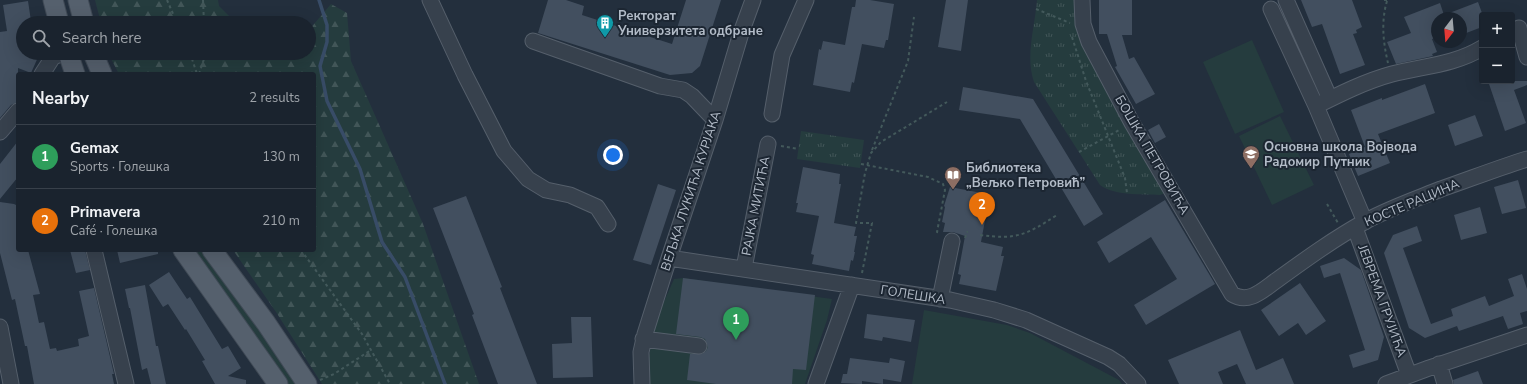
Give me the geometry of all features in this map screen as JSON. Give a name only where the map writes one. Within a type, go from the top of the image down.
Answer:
[{"type":"main road","points":[[53,0],[57,16]]},
{"type":"main road","points":[[78,0],[82,16]]},
{"type":"main road","points":[[70,60],[74,72]]},
{"type":"main road","points":[[96,60],[101,72]]},
{"type":"main road","points":[[185,252],[278,384]]},
{"type":"main road","points":[[213,252],[311,383]]},
{"type":"street","points":[[430,0],[465,75],[504,150],[528,179],[546,190],[570,195],[597,207],[608,224]]},
{"type":"street","name":"ВЕЉКА ЛУКИЋА КУРЈАКА","points":[[642,384],[641,352],[643,339],[715,120],[741,33],[753,0]]},
{"type":"street","points":[[772,114],[782,55],[806,0]]},
{"type":"street","name":"БОШКА ПЕТРОВИЋА","points":[[1082,0],[1077,26],[1089,42],[1132,123],[1232,294],[1244,298]]},
{"type":"street","points":[[1286,0],[1328,94]]},
{"type":"street","name":"ЈЕВРЕМА ГРУЈИЋА","points":[[1273,14],[1316,106],[1360,225],[1410,375]]},
{"type":"street","points":[[1515,30],[1519,28],[1527,57]]},
{"type":"street","points":[[533,41],[660,86],[684,90],[692,96],[715,120]]},
{"type":"street","points":[[1316,106],[1328,94],[1392,74],[1446,64],[1479,50]]},
{"type":"street","points":[[43,72],[51,60]]},
{"type":"street","points":[[0,132],[16,113]]},
{"type":"street","name":"РАЈКА МИТИЋА","points":[[744,268],[768,144]]},
{"type":"street","name":"КОСТЕ РАЦИНА","points":[[1244,298],[1259,292],[1342,235],[1360,225],[1411,201],[1527,159]]},
{"type":"street","points":[[940,299],[948,237]]},
{"type":"street","points":[[94,252],[126,384]]},
{"type":"street","name":"ГОЛЕШКА","points":[[669,258],[856,285],[994,310],[1015,316],[1042,327],[1108,357],[1119,364],[1138,384]]},
{"type":"street","points":[[816,384],[856,285]]},
{"type":"street","points":[[0,327],[2,344],[11,384]]},
{"type":"street","points":[[1386,384],[1439,364],[1527,335]]},
{"type":"street","points":[[643,339],[699,346]]},
{"type":"street","points":[[1439,364],[1445,384]]},
{"type":"path","points":[[167,0],[174,16]]},
{"type":"path","points":[[203,0],[204,16]]},
{"type":"path","points":[[1387,0],[1383,13],[1384,38],[1389,68]]},
{"type":"path","points":[[1036,9],[1077,26]]},
{"type":"path","points":[[856,285],[872,223],[856,223],[867,165],[908,60],[914,17]]},
{"type":"path","points":[[1068,23],[1077,26]]},
{"type":"path","points":[[1072,35],[1086,81],[1125,178],[1127,193]]},
{"type":"path","points":[[193,60],[197,72]]},
{"type":"path","points":[[199,72],[203,60]]},
{"type":"path","points":[[871,153],[880,142],[947,102]]},
{"type":"path","points":[[1079,152],[1132,123]]},
{"type":"path","points":[[768,144],[798,149]]},
{"type":"path","points":[[861,164],[928,177],[942,184],[945,190],[937,232],[948,237]]},
{"type":"path","points":[[1327,204],[1340,226],[1342,235]]},
{"type":"path","points":[[980,235],[1002,237],[1014,236],[1042,225],[1057,215]]},
{"type":"path","points":[[302,252],[362,334],[390,384]]},
{"type":"path","points":[[311,383],[334,374],[371,350]]},
{"type":"green space","points":[[95,0],[218,0],[219,6],[229,16],[99,16]]},
{"type":"green space","points":[[1037,0],[1082,0],[1083,24],[1165,193],[1160,195],[1129,194],[1106,189],[1100,185],[1034,82],[1031,72],[1030,52]]},
{"type":"green space","points":[[331,4],[347,13],[351,61],[423,224],[479,384],[322,384],[276,312],[234,252],[316,252],[316,72],[118,72],[112,60],[316,60],[316,22]]},
{"type":"green space","points":[[1252,40],[1284,112],[1235,134],[1203,62]]},
{"type":"green space","points":[[1280,116],[1314,185],[1272,205],[1239,136]]},
{"type":"green space","points":[[801,131],[864,140],[860,168],[797,159]]},
{"type":"green space","points":[[191,252],[206,252],[300,384],[284,384]]},
{"type":"green space","points":[[683,278],[832,299],[827,320],[805,384],[650,384],[649,357],[655,322],[674,279]]},
{"type":"green space","points":[[924,310],[1007,325],[1030,333],[1119,380],[1122,384],[912,384]]},
{"type":"building","name":"Ректорат Универзитета одбране","points":[[548,0],[566,0],[584,6],[582,15],[672,44],[686,0],[721,0],[700,66],[692,73],[670,75],[538,33]]},
{"type":"building","points":[[856,0],[870,0],[894,4],[888,40],[886,40],[884,48],[862,44],[854,83],[852,82],[850,92],[813,85],[819,49],[821,50],[823,41],[845,45],[852,7],[855,7]]},
{"type":"building","points":[[946,0],[968,0],[961,51],[938,47]]},
{"type":"building","points":[[1099,0],[1132,0],[1132,35],[1122,35],[1129,59],[1134,57],[1155,94],[1136,104],[1115,67],[1117,66],[1107,34],[1099,34]]},
{"type":"building","points":[[1301,0],[1352,0],[1362,27],[1356,30],[1357,33],[1353,34],[1365,65],[1340,74],[1322,24],[1312,27]]},
{"type":"building","points":[[28,1],[30,16],[16,16],[16,60],[37,60],[31,72],[18,68],[18,72],[16,72],[16,103],[11,105],[0,118],[0,32],[7,31],[3,5]]},
{"type":"building","points":[[1478,2],[1482,12],[1479,12],[1479,28],[1467,33],[1467,12],[1452,12]]},
{"type":"building","points":[[1440,3],[1443,12],[1431,12],[1431,48],[1435,48],[1437,52],[1432,54],[1433,56],[1396,64],[1387,42],[1411,33],[1404,17]]},
{"type":"building","points":[[1515,81],[1527,81],[1527,85],[1514,90],[1526,123],[1505,131],[1489,84],[1515,84]]},
{"type":"building","points":[[1425,84],[1435,113],[1378,134],[1390,163],[1358,176],[1349,154],[1365,147],[1351,110]]},
{"type":"building","points":[[963,87],[1033,99],[1103,214],[1084,226],[1020,119],[959,110]]},
{"type":"building","points":[[1475,115],[1483,136],[1455,146],[1448,125]]},
{"type":"building","points":[[1159,124],[1166,137],[1155,143],[1148,130]]},
{"type":"building","points":[[16,144],[16,179],[0,199],[0,164]]},
{"type":"building","points":[[803,167],[840,174],[839,184],[841,184],[834,223],[856,227],[854,236],[857,236],[853,261],[851,260],[849,271],[812,264],[814,255],[811,254],[819,216],[796,212],[798,203],[796,203]]},
{"type":"building","points":[[1518,180],[1526,208],[1502,214],[1494,187]]},
{"type":"building","points":[[658,184],[676,190],[651,265],[633,260]]},
{"type":"building","points":[[950,187],[987,194],[985,204],[988,204],[981,242],[1003,247],[1001,256],[1004,256],[996,291],[959,284],[961,275],[958,274],[965,236],[953,232],[943,232],[945,223],[942,222],[944,206]]},
{"type":"building","points":[[466,196],[502,287],[500,288],[537,384],[498,384],[472,315],[474,314],[433,208]]},
{"type":"building","points":[[1165,200],[1215,284],[1146,325],[1134,305],[1177,279],[1151,237],[1109,263],[1097,242]]},
{"type":"building","points":[[0,202],[16,205],[16,252],[29,252],[40,294],[33,295],[39,323],[44,322],[50,349],[56,348],[57,351],[79,346],[78,339],[89,336],[79,291],[94,288],[114,374],[112,374],[114,384],[34,384],[27,346],[25,346],[15,299],[12,300],[0,253]]},
{"type":"building","points":[[1480,207],[1487,233],[1461,240],[1454,215]]},
{"type":"building","points":[[1417,226],[1422,241],[1403,248],[1431,324],[1453,316],[1451,309],[1485,296],[1489,306],[1514,296],[1508,279],[1522,274],[1527,289],[1527,311],[1520,313],[1523,324],[1508,329],[1503,316],[1459,331],[1457,326],[1425,338],[1409,328],[1384,253],[1393,235]]},
{"type":"building","points":[[71,252],[86,252],[90,270],[76,273]]},
{"type":"building","points":[[117,252],[158,252],[158,254],[120,263]]},
{"type":"building","points":[[1344,258],[1361,270],[1384,337],[1378,360],[1353,368],[1349,355],[1365,350],[1340,273],[1324,278],[1320,266]]},
{"type":"building","points":[[169,272],[187,299],[190,297],[222,349],[228,346],[241,368],[228,376],[246,380],[246,384],[215,384],[202,361],[205,360],[186,329],[185,330],[168,304],[163,307],[149,285]]},
{"type":"building","points":[[683,278],[815,295],[806,370],[793,369],[792,384],[716,384],[687,380],[690,354],[702,354],[708,347],[705,339],[676,334]]},
{"type":"building","points":[[1300,283],[1326,321],[1306,335],[1298,323],[1279,336],[1261,310]]},
{"type":"building","points":[[145,285],[156,346],[158,346],[166,384],[151,384],[147,368],[142,370],[125,289]]},
{"type":"building","points":[[867,314],[915,320],[911,342],[883,337],[882,341],[864,338]]},
{"type":"building","points":[[571,317],[591,317],[593,377],[553,378],[552,344],[572,343]]},
{"type":"building","points":[[1240,330],[1256,370],[1283,358],[1294,384],[1246,384],[1237,364],[1218,372],[1223,384],[1179,384],[1168,360]]},
{"type":"building","points":[[850,358],[889,363],[890,358],[905,361],[901,382],[883,379],[883,384],[862,381],[862,384],[841,383],[843,374],[847,374]]},
{"type":"building","points":[[1478,371],[1483,384],[1454,384],[1453,380]]},
{"type":"waterway","points":[[319,0],[327,25],[327,42],[320,66],[327,101],[360,169],[382,242],[405,277],[445,384]]},
{"type":"place","name":"Ректорат Универзитета одбране","points":[[605,38]]},
{"type":"place","name":"Основна школа Војвода Радомир Путник","points":[[1251,169]]},
{"type":"place","name":"Библиотека „Вељко Петровић”","points":[[953,190]]},
{"type":"place","name":"Primavera","points":[[982,225]]},
{"type":"place","name":"Gemax","points":[[736,340]]}]
